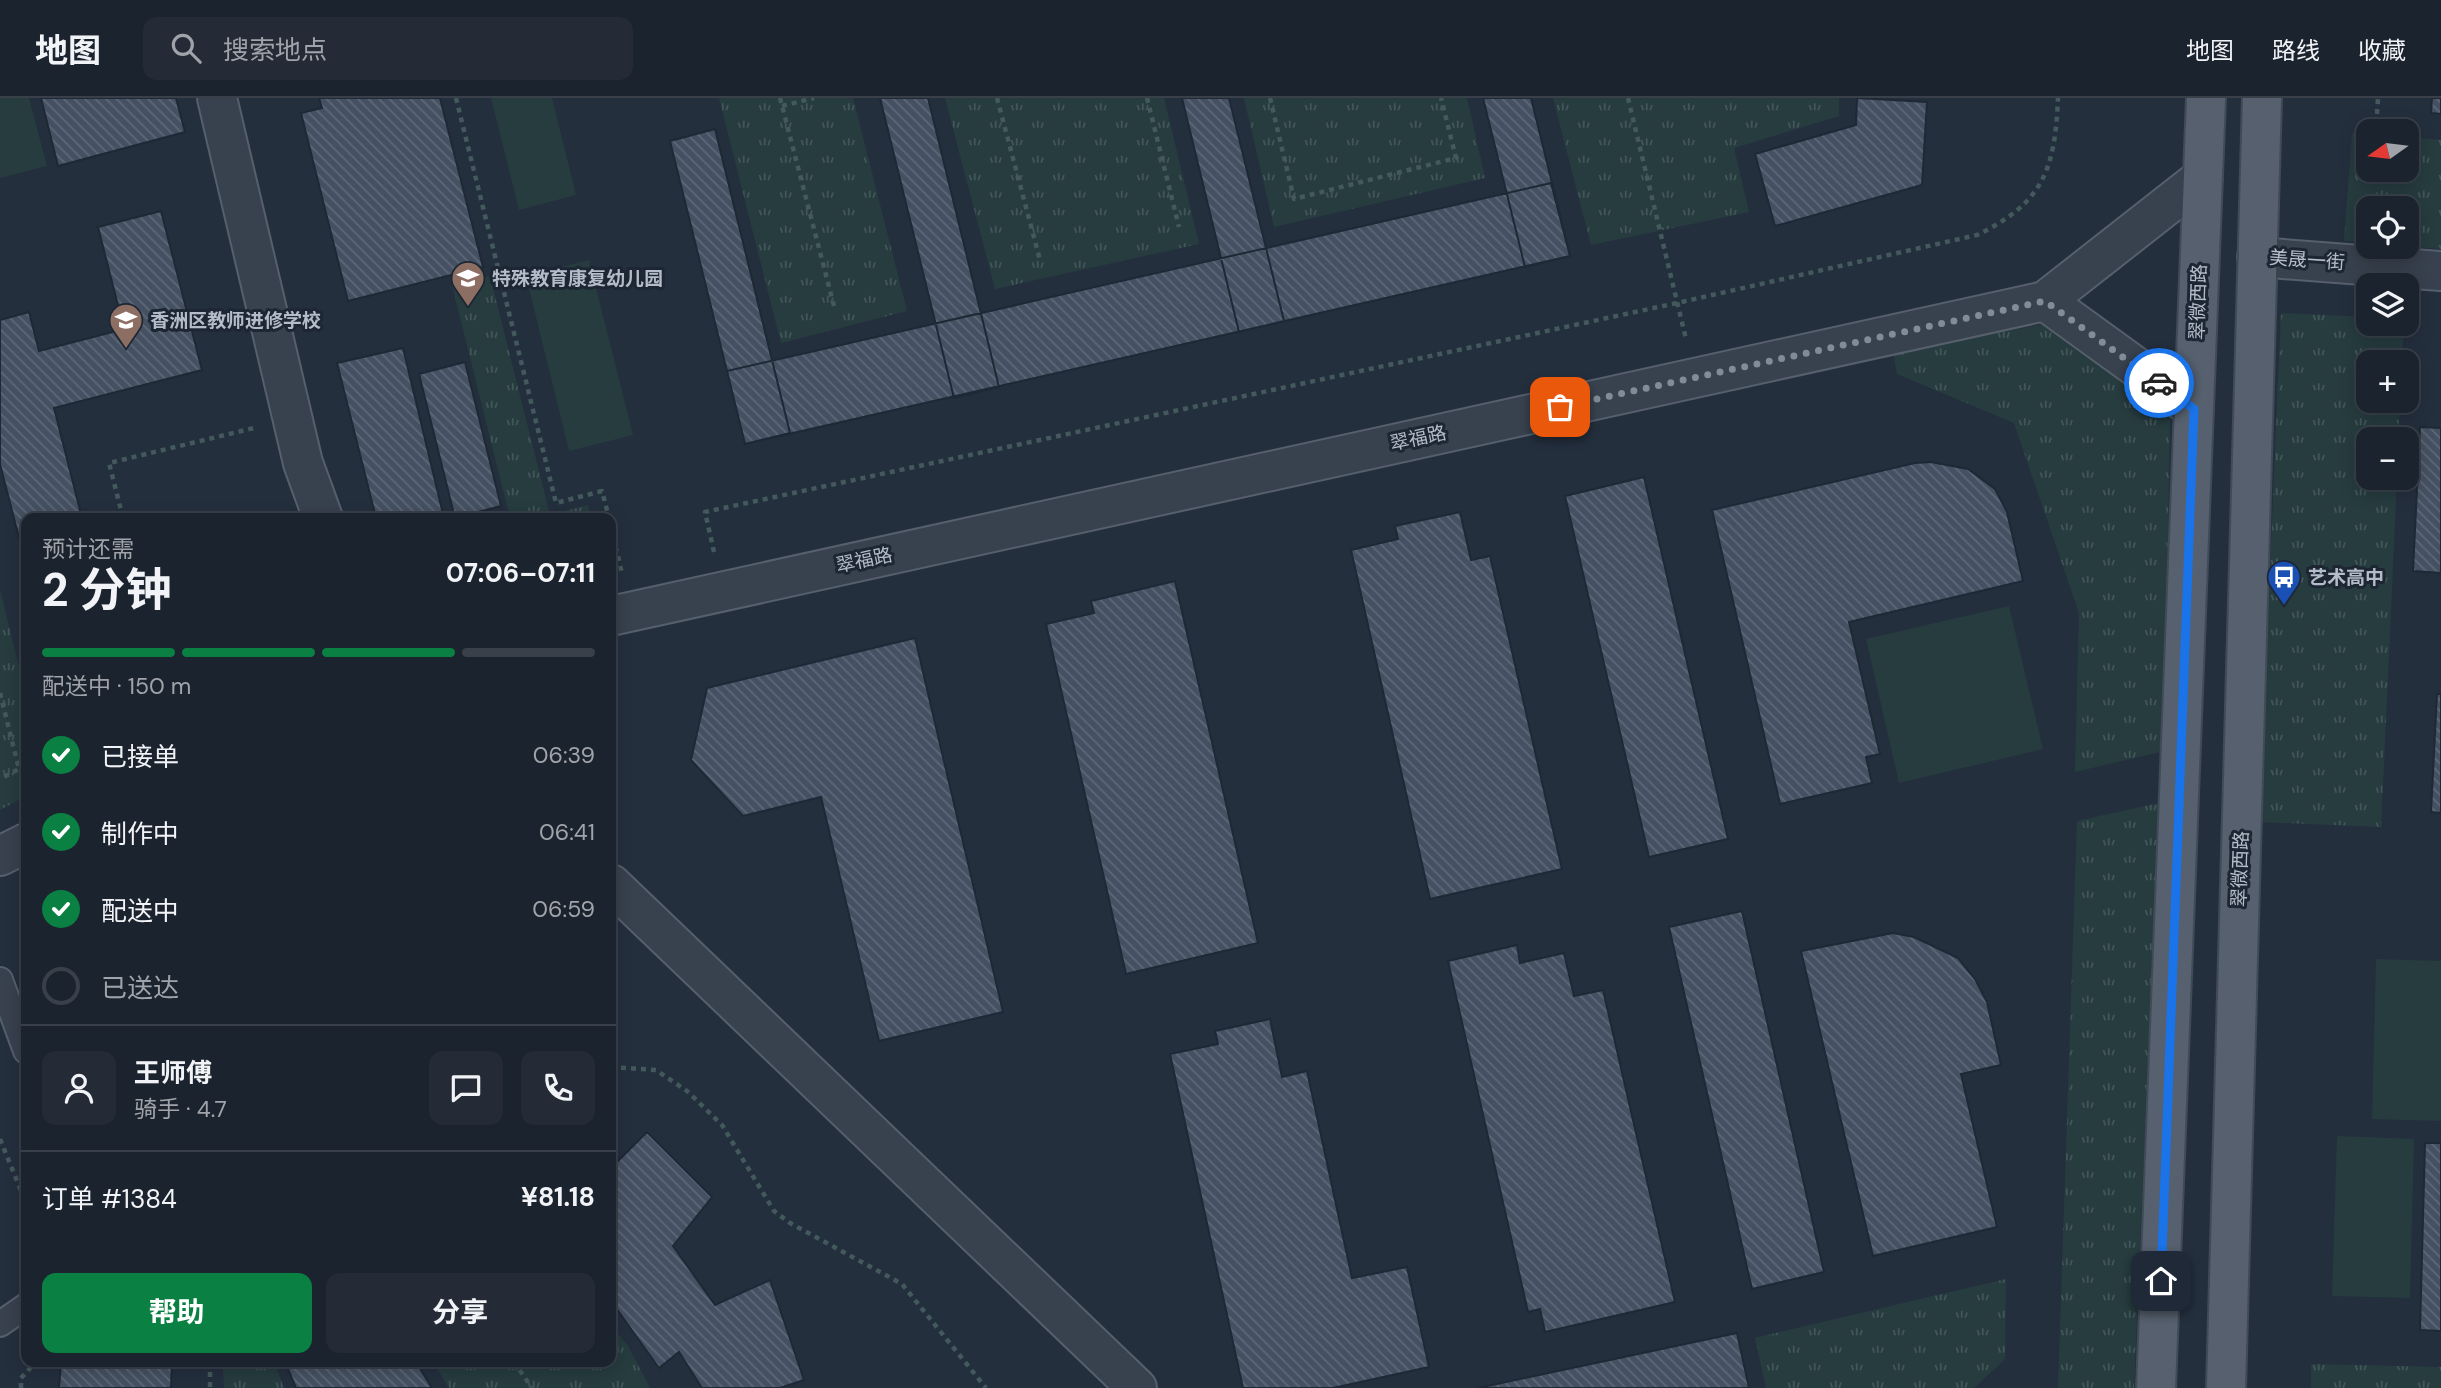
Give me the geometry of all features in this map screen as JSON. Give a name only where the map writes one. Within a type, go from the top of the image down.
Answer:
[{"type":"main road","name":"翠微西路","points":[[2156,1388],[2206,98]]},
{"type":"main road","name":"翠微西路","points":[[2226,1388],[2262,98]]},
{"type":"street","points":[[217,98],[303,463],[321,513]]},
{"type":"street","points":[[2194,409],[2045,301],[2203,177]]},
{"type":"street","name":"美晟一街","points":[[2257,257],[2441,271]]},
{"type":"street","name":"翠福路","points":[[621,613],[2045,301]]},
{"type":"street","points":[[0,856],[21,846]]},
{"type":"street","points":[[616,889],[1137,1388]]},
{"type":"lane","points":[[0,980],[21,1037]]},
{"type":"lane","points":[[0,1324],[21,1309]]},
{"type":"path","points":[[456,98],[556,503],[602,491],[607,513]]},
{"type":"path","points":[[780,98],[834,306]]},
{"type":"path","points":[[782,106],[814,98]]},
{"type":"path","points":[[998,98],[1040,260]]},
{"type":"path","points":[[1147,98],[1179,228]]},
{"type":"path","points":[[1270,98],[1294,199],[1456,158],[1441,98]]},
{"type":"path","points":[[1628,98],[1694,377]]},
{"type":"path","points":[[723,591],[705,512],[1677,303],[1977,235],[2008,220],[2035,195],[2051,160],[2058,98]]},
{"type":"path","points":[[2377,114],[2378,98]]},
{"type":"path","points":[[122,513],[109,463],[292,419]]},
{"type":"path","points":[[616,570],[621,613]]},
{"type":"path","points":[[0,693],[19,769],[0,779]]},
{"type":"path","points":[[616,1067],[656,1070],[687,1091],[722,1125],[774,1211],[790,1223],[902,1284],[986,1388]]},
{"type":"path","points":[[0,1139],[21,1191]]},
{"type":"path","points":[[21,1388],[21,1378],[31,1367]]},
{"type":"path","points":[[210,1367],[210,1388]]},
{"type":"path","points":[[517,1367],[532,1388]]},
{"type":"green space","points":[[0,98],[29,98],[47,166],[0,178]]},
{"type":"green space","points":[[491,98],[552,98],[576,195],[519,210]]},
{"type":"green space","points":[[719,98],[853,98],[907,311],[781,343]]},
{"type":"green space","points":[[945,98],[1164,98],[1199,244],[995,289]]},
{"type":"green space","points":[[1244,98],[1467,98],[1485,178],[1274,227]]},
{"type":"green space","points":[[1553,98],[1839,98],[1839,116],[1734,148],[1749,212],[1591,245]]},
{"type":"green space","points":[[2352,133],[2356,133],[2356,182],[2419,182],[2419,138],[2441,140],[2441,249],[2419,247],[2419,196],[2356,196],[2356,242],[2344,241]]},
{"type":"green space","points":[[589,260],[633,435],[569,451],[526,276]]},
{"type":"green space","points":[[490,276],[549,513],[509,513],[452,285]]},
{"type":"green space","points":[[2281,313],[2356,316],[2356,336],[2403,336],[2403,350],[2356,350],[2356,413],[2399,413],[2399,427],[2356,427],[2356,490],[2396,490],[2381,827],[2259,822]]},
{"type":"green space","points":[[2044,324],[2170,416],[2164,751],[2075,772],[2079,613],[2014,423],[1897,374],[1893,353]]},
{"type":"green space","points":[[588,505],[590,513],[558,513]]},
{"type":"green space","points":[[0,590],[21,675],[21,799],[0,810]]},
{"type":"green space","points":[[2009,606],[2043,749],[1899,783],[1866,639]]},
{"type":"green space","points":[[2159,803],[2134,1388],[2058,1388],[2077,821]]},
{"type":"green space","points":[[2376,959],[2441,961],[2441,1121],[2372,1119]]},
{"type":"green space","points":[[2337,1136],[2414,1139],[2410,1298],[2332,1296]]},
{"type":"green space","points":[[2006,1279],[2005,1359],[1974,1388],[1766,1388],[1755,1338]]},
{"type":"green space","points":[[616,1331],[628,1346],[650,1388],[449,1388],[436,1367],[616,1367]]},
{"type":"green space","points":[[2311,1364],[2441,1367],[2441,1388],[2311,1388]]},
{"type":"green space","points":[[223,1367],[276,1367],[284,1388],[224,1388]]},
{"type":"building","points":[[41,98],[176,98],[185,132],[58,166]]},
{"type":"building","points":[[319,98],[440,98],[483,267],[348,301],[301,113],[322,108]]},
{"type":"building","points":[[880,98],[928,98],[999,387],[954,398]]},
{"type":"building","points":[[1182,98],[1229,98],[1284,321],[1239,332]]},
{"type":"building","points":[[1483,98],[1531,98],[1570,256],[1525,267]]},
{"type":"building","points":[[1857,98],[1927,102],[1922,185],[1775,226],[1755,154],[1856,125]]},
{"type":"building","points":[[2432,98],[2441,98],[2441,114],[2431,113]]},
{"type":"building","points":[[715,129],[790,433],[745,444],[670,141]]},
{"type":"building","points":[[1551,183],[1570,256],[745,444],[727,371]]},
{"type":"building","points":[[161,211],[202,370],[54,408],[81,513],[21,513],[21,546],[0,464],[0,320],[29,312],[39,351],[124,329],[98,227]]},
{"type":"building","points":[[403,348],[443,513],[375,513],[337,363]]},
{"type":"building","points":[[465,362],[501,506],[474,513],[454,513],[419,374]]},
{"type":"building","points":[[2420,427],[2441,428],[2441,573],[2413,571]]},
{"type":"building","points":[[1931,462],[1968,469],[1995,489],[2007,512],[2023,581],[1849,622],[1880,754],[1866,757],[1872,783],[1780,804],[1712,510],[1915,463]]},
{"type":"building","points":[[1644,477],[1728,839],[1649,857],[1565,496]]},
{"type":"building","points":[[1460,512],[1471,560],[1490,556],[1562,869],[1430,899],[1351,550],[1398,539],[1395,526]]},
{"type":"building","points":[[1175,581],[1258,943],[1126,974],[1046,624],[1094,613],[1091,601]]},
{"type":"building","points":[[915,638],[1003,1012],[879,1041],[821,797],[743,816],[691,760],[707,688]]},
{"type":"building","points":[[2437,694],[2441,694],[2441,813],[2431,812]]},
{"type":"building","points":[[1742,911],[1824,1272],[1752,1289],[1669,927]]},
{"type":"building","points":[[1893,933],[1914,937],[1958,958],[1975,979],[1987,1002],[2001,1065],[1961,1074],[1997,1227],[1873,1256],[1801,951]]},
{"type":"building","points":[[1517,945],[1520,963],[1564,953],[1574,996],[1603,990],[1675,1302],[1545,1332],[1540,1309],[1528,1312],[1448,961]]},
{"type":"building","points":[[1270,1019],[1282,1077],[1307,1071],[1352,1278],[1407,1267],[1429,1367],[1333,1388],[1243,1388],[1170,1054],[1218,1044],[1215,1031]]},
{"type":"building","points":[[647,1132],[712,1197],[673,1246],[715,1305],[770,1280],[804,1380],[780,1388],[702,1388],[679,1352],[659,1368],[616,1308],[616,1163]]},
{"type":"building","points":[[2425,1143],[2441,1143],[2441,1331],[2420,1330]]},
{"type":"building","points":[[1737,1333],[1749,1388],[1478,1388]]},
{"type":"building","points":[[61,1367],[172,1367],[171,1388],[59,1388]]},
{"type":"building","points":[[287,1367],[419,1367],[432,1388],[296,1388]]},
{"type":"way so far","points":[[1560,407],[2045,301],[2159,383]]},
{"type":"place","name":"特殊教育康复幼儿园","points":[[468,308]]},
{"type":"place","name":"香洲区教师进修学校","points":[[126,350]]},
{"type":"place","name":"艺术高中","points":[[2284,607]]},
{"type":"route","points":[[2159,383],[2194,409],[2161,1281]]}]
